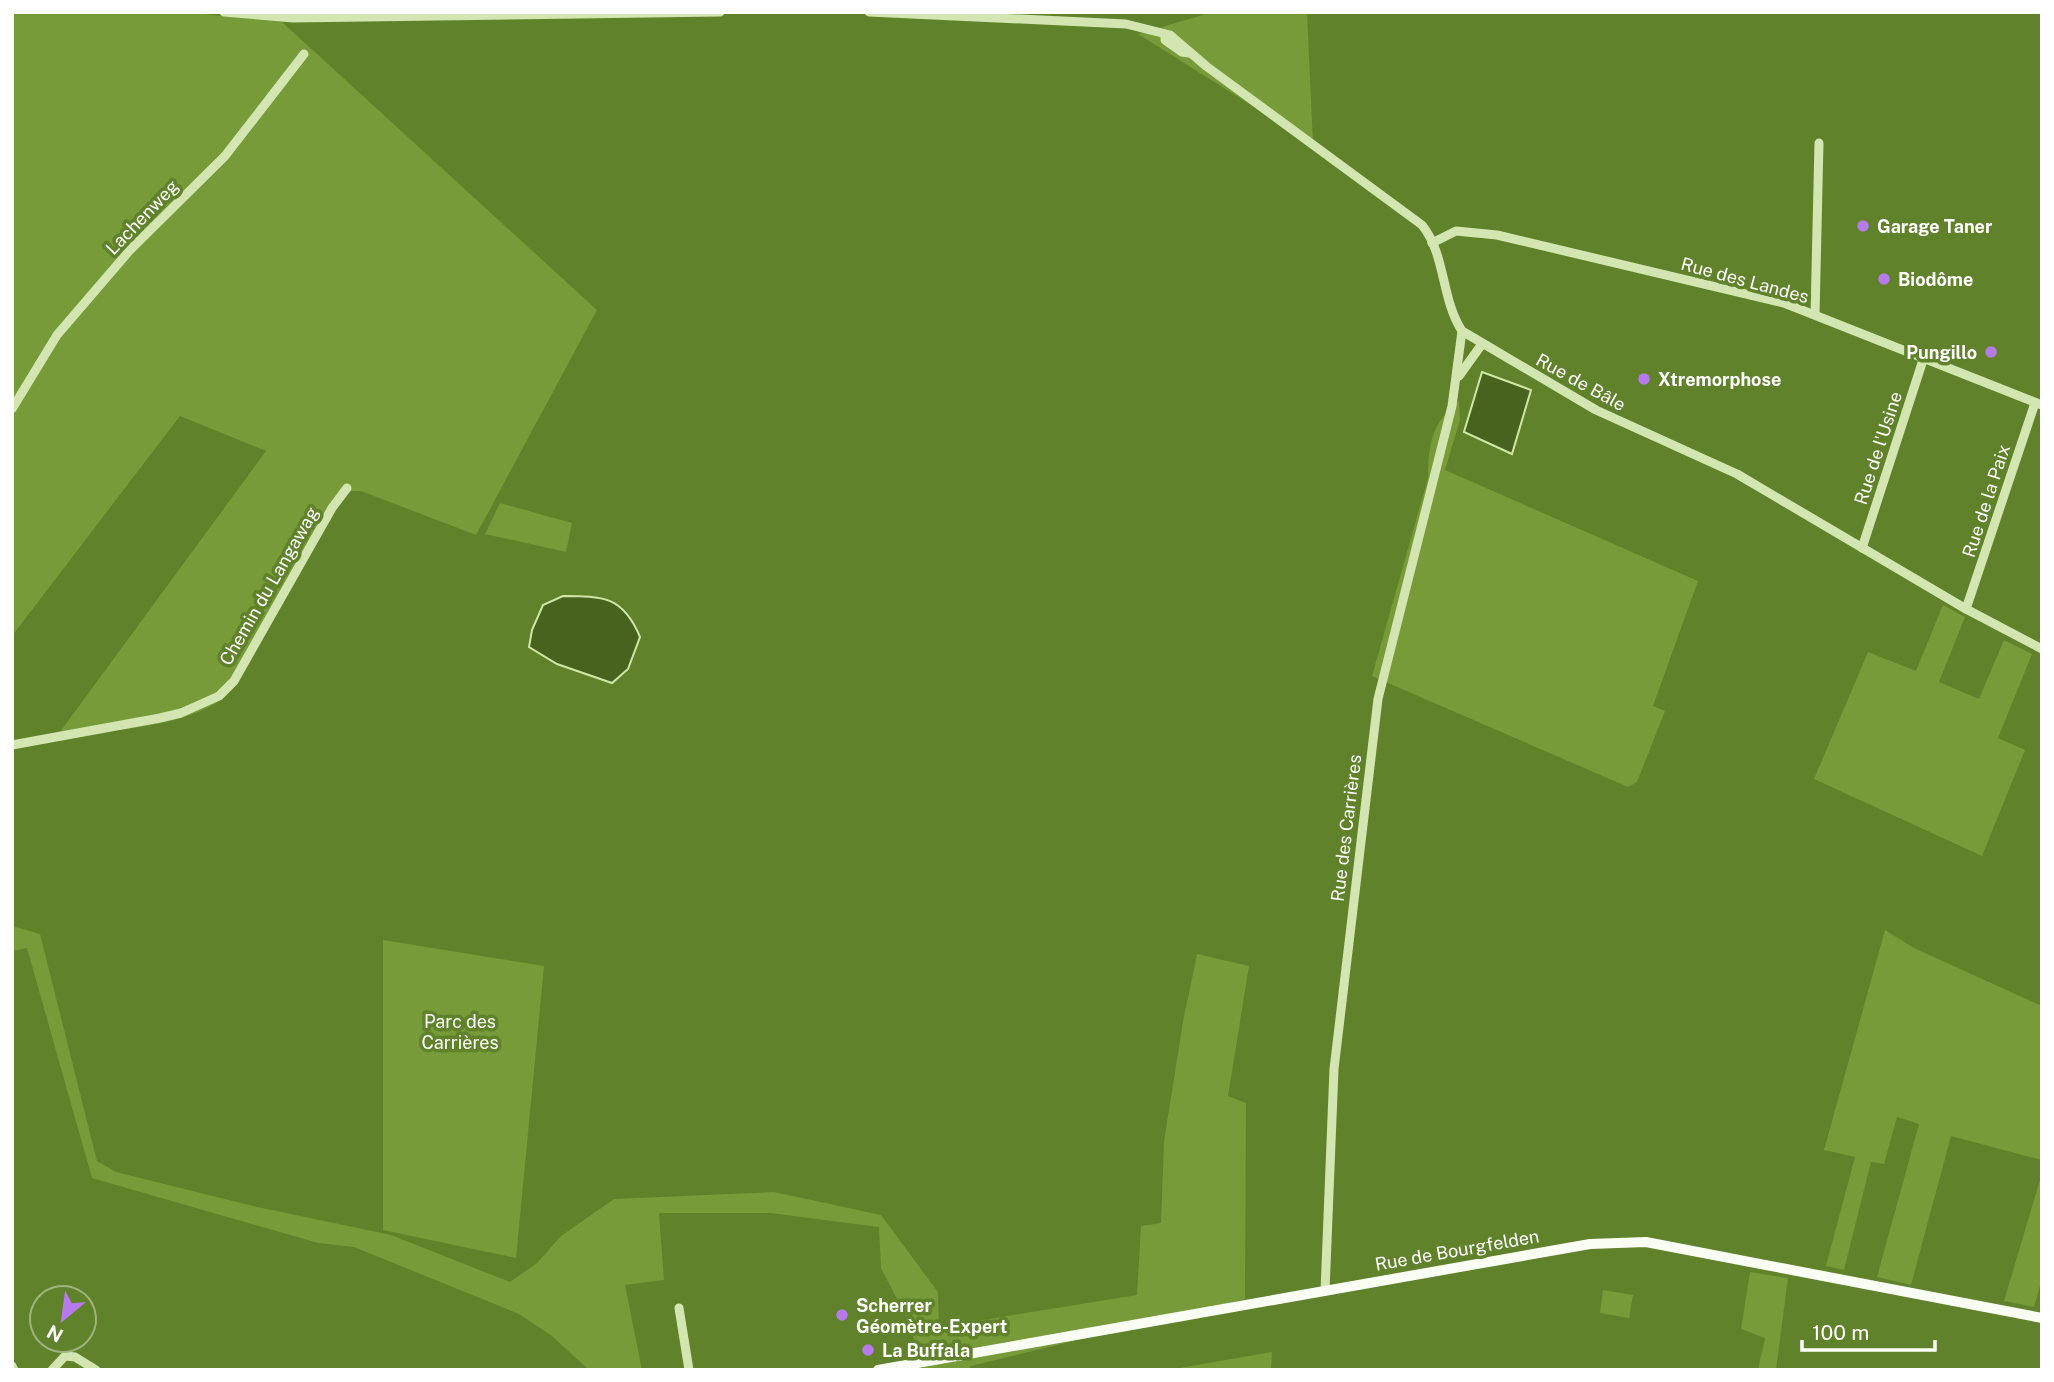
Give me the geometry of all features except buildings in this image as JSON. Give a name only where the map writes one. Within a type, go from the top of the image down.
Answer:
[{"type":"main road","name":"Rue de Bourgfelden","points":[[878,1370],[1590,1244],[1646,1242],[2042,1318]]},
{"type":"street","points":[[224,12],[293,18],[405,14],[720,12]]},
{"type":"street","points":[[869,12],[1126,24],[1144,26],[1165,36],[1170,35],[1188,47],[1189,53],[1409,213],[1429,234],[1453,317],[1462,331]]},
{"type":"street","name":"Lachenweg","points":[[12,409],[57,335],[130,250],[225,156],[304,54]]},
{"type":"street","points":[[1815,315],[1819,143]]},
{"type":"street","name":"Rue des Landes","points":[[1432,243],[1455,231],[1497,235],[1772,300],[2039,404]]},
{"type":"street","name":"Rue de Bâle","points":[[1462,331],[1596,410],[1737,474],[1966,609],[2042,649]]},
{"type":"street","name":"Rue des Carrières","points":[[1325,1291],[1334,1069],[1378,699],[1458,378],[1458,350],[1462,331]]},
{"type":"street","name":"Rue des Carrières","points":[[1458,378],[1482,344]]},
{"type":"street","name":"Rue de l'Usine","points":[[1862,548],[1924,358]]},
{"type":"street","name":"Rue de la Paix","points":[[1966,609],[2039,404]]},
{"type":"street","name":"Chemin du Langawag","points":[[12,745],[181,713],[219,696],[234,681],[332,508],[347,488]]},
{"type":"street","points":[[679,1308],[689,1370]]},
{"type":"street","points":[[52,1370],[65,1356],[75,1357],[96,1370]]},
{"type":"green space","points":[[12,12],[183,12],[282,22],[597,310],[476,535],[361,491],[343,491],[248,658],[237,683],[223,698],[204,710],[128,729],[57,736],[266,451],[180,416],[12,636]]},
{"type":"green space","points":[[1213,12],[1307,12],[1313,144],[1138,34]]},
{"type":"green space","points":[[1459,401],[1460,420],[1445,470],[1698,581],[1653,706],[1665,711],[1637,782],[1628,787],[1372,676],[1428,478],[1433,435],[1443,417]]},
{"type":"green space","points":[[500,503],[572,523],[566,552],[485,534]]},
{"type":"green space","points":[[1943,605],[1965,617],[1939,682],[1979,699],[2004,640],[2032,654],[1998,738],[2025,750],[1982,856],[1814,779],[1868,652],[1916,671]]},
{"type":"green space","points":[[12,926],[40,934],[97,1161],[116,1172],[253,1206],[391,1235],[510,1282],[537,1263],[561,1236],[614,1199],[774,1192],[881,1215],[938,1292],[939,1327],[1137,1295],[1141,1226],[1161,1223],[1164,1141],[1197,954],[1249,966],[1228,1096],[1246,1103],[1245,1299],[971,1366],[968,1370],[924,1370],[907,1318],[881,1268],[879,1227],[770,1213],[659,1213],[664,1280],[625,1285],[642,1370],[589,1370],[552,1336],[519,1314],[354,1247],[318,1243],[92,1178],[27,948],[12,951]]},
{"type":"green space","points":[[1885,930],[1914,948],[2042,1006],[2042,1160],[1951,1136],[1911,1285],[1877,1277],[1919,1124],[1897,1117],[1884,1164],[1871,1162],[1844,1270],[1826,1266],[1855,1157],[1824,1150]]},
{"type":"green space","name":"Parc des Carrières","points":[[383,940],[544,966],[516,1258],[383,1230]]},
{"type":"green space","points":[[2042,1173],[2042,1279],[2034,1307],[2004,1301]]},
{"type":"green space","points":[[1750,1272],[1788,1278],[1776,1370],[1758,1370],[1765,1338],[1741,1329]]},
{"type":"green space","points":[[1603,1290],[1633,1295],[1629,1318],[1600,1313]]},
{"type":"green space","points":[[1272,1352],[1271,1370],[1168,1370]]},
{"type":"shaded area","points":[[1482,372],[1531,390],[1512,454],[1464,432]]},
{"type":"shaded area","points":[[563,596],[610,601],[619,606],[633,623],[640,637],[628,669],[612,683],[557,664],[529,647],[532,630],[543,605]]},
{"type":"place","name":"Garage Taner","points":[[1863,226]]},
{"type":"place","name":"Biodôme","points":[[1884,279]]},
{"type":"place","name":"Pungillo","points":[[1991,352]]},
{"type":"place","name":"Xtremorphose","points":[[1644,379]]},
{"type":"place","name":"Scherrer Géomètre-Expert","points":[[842,1315]]},
{"type":"place","name":"La Buffala","points":[[868,1350]]}]
